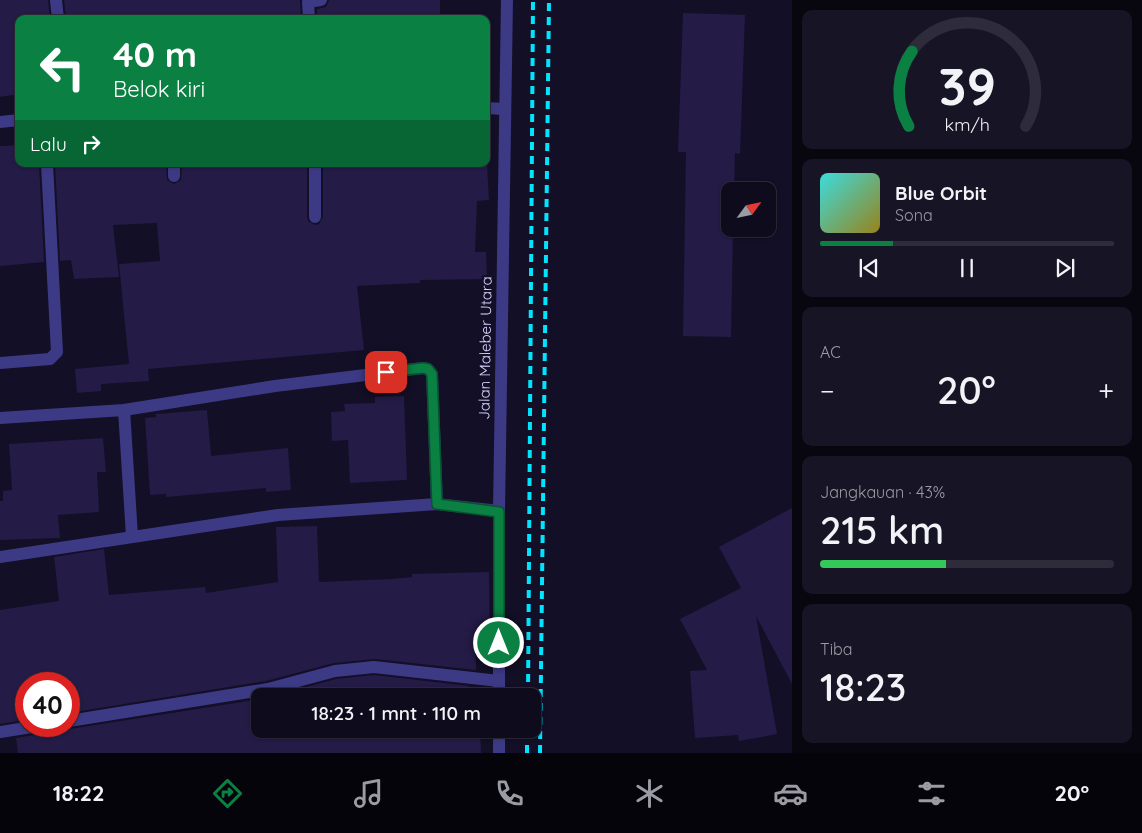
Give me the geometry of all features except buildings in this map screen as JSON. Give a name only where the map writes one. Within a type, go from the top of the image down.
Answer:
[{"type":"street","points":[[56,0],[58,15]]},
{"type":"street","points":[[309,15],[308,2],[321,0]]},
{"type":"street","name":"Jalan Maleber Utara","points":[[499,688],[499,512],[507,0]]},
{"type":"street","points":[[490,108],[505,109]]},
{"type":"street","points":[[0,122],[15,120]]},
{"type":"street","points":[[0,363],[50,359],[57,352],[48,167]]},
{"type":"street","points":[[315,167],[315,216]]},
{"type":"street","points":[[0,418],[124,410],[275,386],[428,369],[432,374],[437,504]]},
{"type":"street","points":[[124,410],[132,536]]},
{"type":"street","points":[[0,557],[278,514],[437,504],[499,512]]},
{"type":"street","points":[[80,719],[268,689],[335,672],[374,667],[499,681]]},
{"type":"street","points":[[0,732],[15,730]]},
{"type":"street","points":[[499,738],[499,753]]},
{"type":"railway","points":[[528,688],[533,0]]},
{"type":"railway","points":[[540,753],[549,0]]},
{"type":"railway","points":[[527,738],[527,753]]},
{"type":"route","points":[[386,372],[423,368],[428,369],[432,374],[437,504],[499,512],[499,643]]}]
